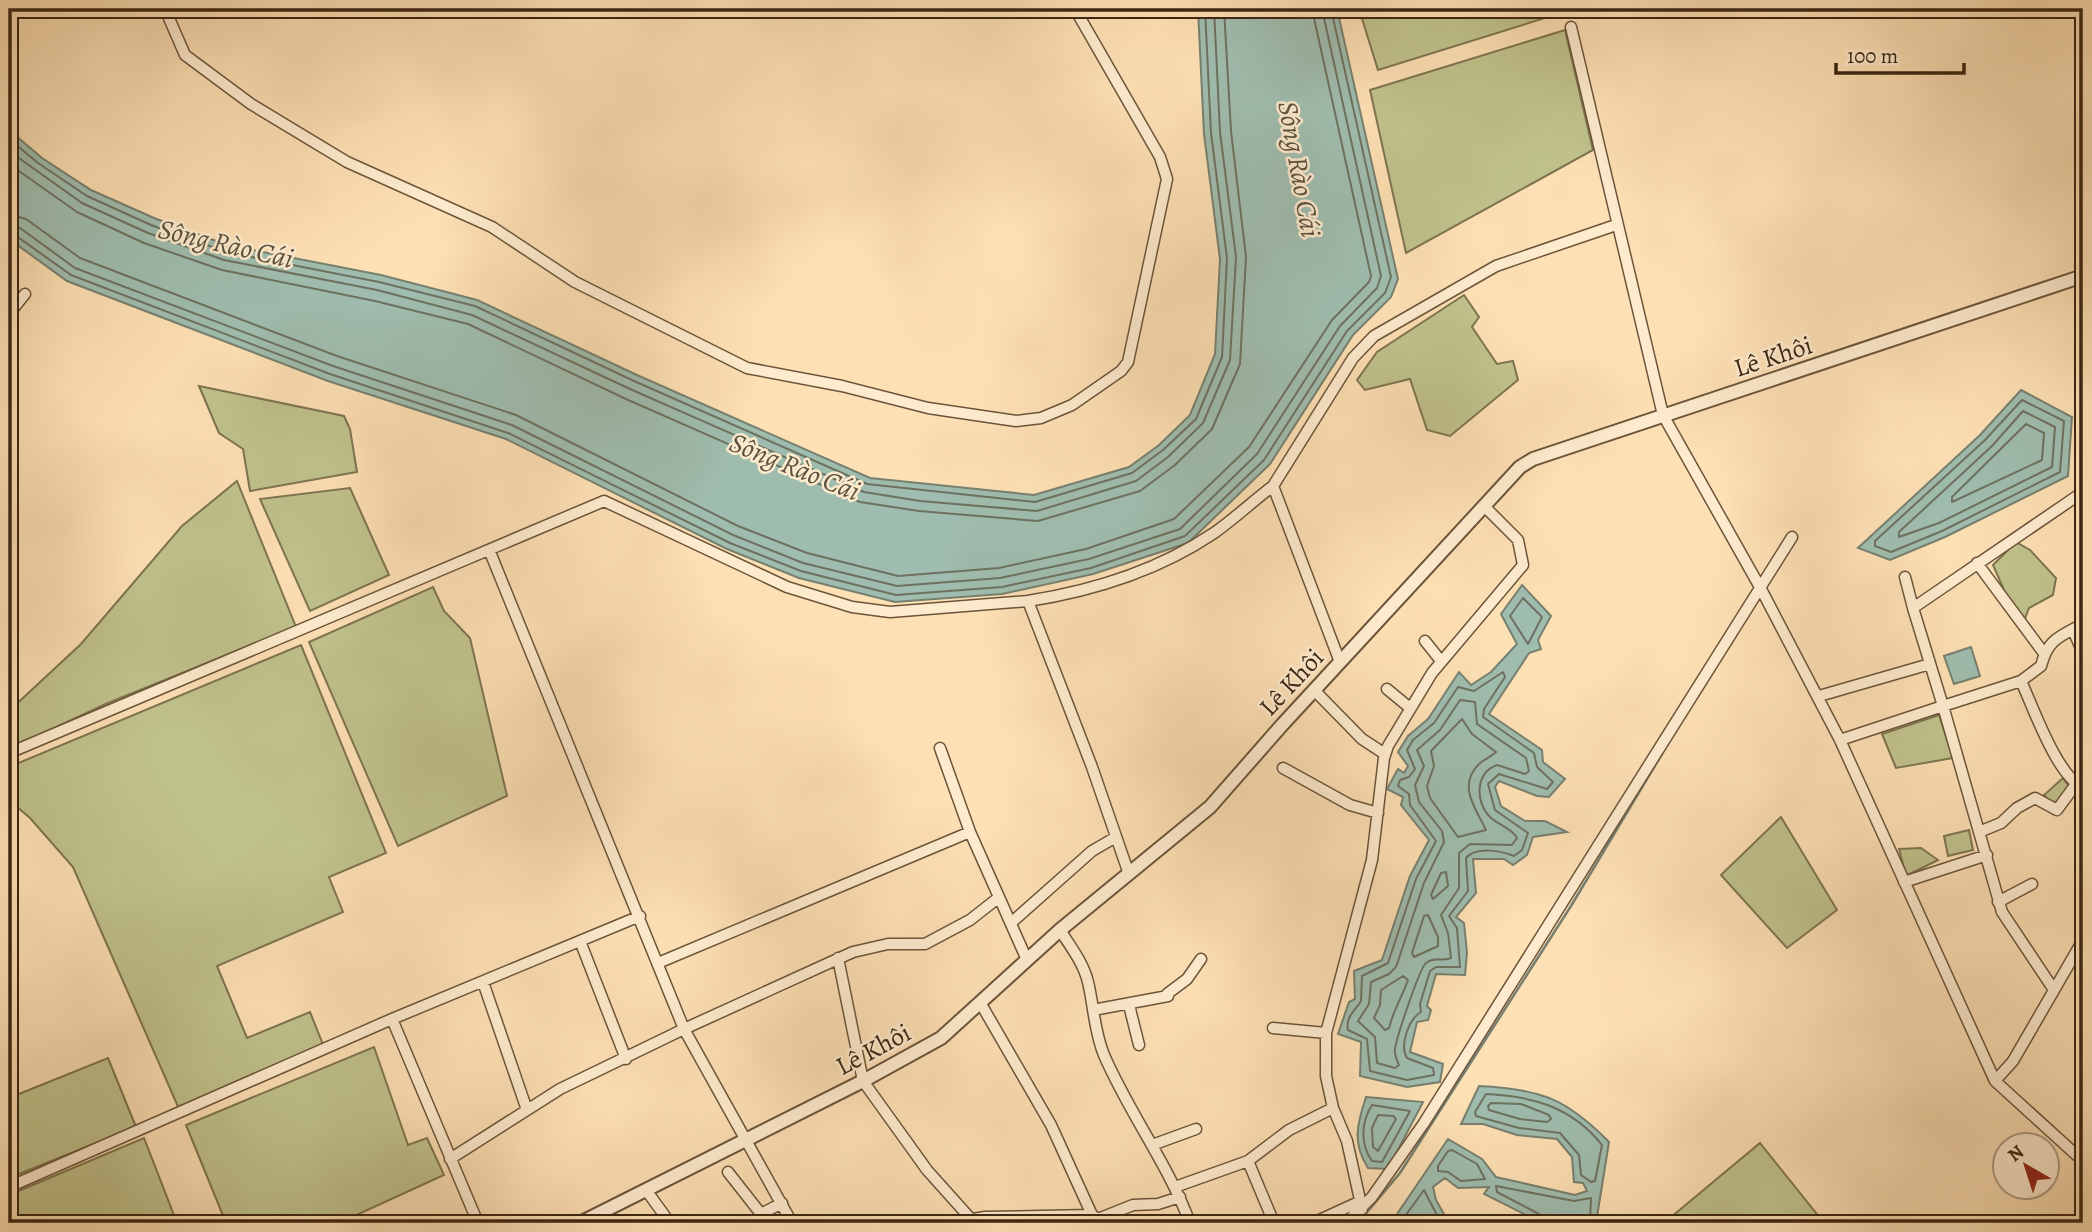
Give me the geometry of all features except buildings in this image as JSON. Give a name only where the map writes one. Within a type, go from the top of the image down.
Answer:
[{"type":"street","points":[[165,9],[185,55],[251,104],[347,162],[492,227],[575,282],[727,360],[756,371],[842,386],[928,408],[1016,421],[1041,418],[1072,405],[1115,376],[1128,362],[1167,179],[1160,157],[1075,9]]},
{"type":"street","points":[[1571,27],[1663,415],[1819,696],[1995,1081],[2083,1161]]},
{"type":"street","points":[[9,753],[489,552],[604,501],[787,587],[852,607],[890,612],[1028,601],[1092,589],[1183,550],[1226,523],[1273,486],[1353,358],[1374,336],[1496,267],[1616,225]]},
{"type":"street","name":"Lê Khôi","points":[[580,1223],[863,1081],[941,1038],[1060,930],[1210,807],[1520,467],[1533,459],[2083,276]]},
{"type":"street","points":[[9,314],[25,294]]},
{"type":"street","points":[[1273,486],[1340,662]]},
{"type":"street","points":[[1913,608],[2083,492]]},
{"type":"street","points":[[1361,1205],[1347,1141],[1333,1108],[1326,1076],[1326,1033],[1368,876],[1385,754],[1410,708],[1441,661],[1523,565],[1518,540],[1484,506]]},
{"type":"street","points":[[1346,1223],[1424,1123],[1792,537]]},
{"type":"street","points":[[489,552],[684,1029],[792,1223]]},
{"type":"street","points":[[1977,563],[2043,653]]},
{"type":"street","points":[[1905,577],[1987,855],[1998,902],[2011,928],[2054,990]]},
{"type":"street","points":[[1028,601],[1129,874]]},
{"type":"street","points":[[1840,740],[2021,681],[2041,666],[2043,653],[2049,644],[2083,624]]},
{"type":"street","points":[[2073,630],[2083,653]]},
{"type":"street","points":[[1425,641],[1441,661]]},
{"type":"street","points":[[1819,696],[1930,664]]},
{"type":"street","points":[[1979,832],[2001,823],[2017,808],[2035,798],[2054,811],[2080,786],[2057,757],[2021,681]]},
{"type":"street","points":[[1387,689],[1410,708]]},
{"type":"street","points":[[1315,691],[1362,738],[1385,754]]},
{"type":"street","points":[[940,748],[970,832],[1027,960]]},
{"type":"street","points":[[1283,768],[1350,806],[1378,813]]},
{"type":"street","points":[[659,963],[970,832]]},
{"type":"street","points":[[1011,923],[1092,851],[1116,837]]},
{"type":"street","points":[[1904,882],[1987,855]]},
{"type":"street","points":[[1998,902],[2032,884]]},
{"type":"street","points":[[450,1159],[560,1089],[684,1029],[838,958],[888,944],[925,944],[970,920],[998,898]]},
{"type":"street","points":[[9,1187],[392,1019],[640,916]]},
{"type":"street","points":[[1060,930],[1082,964],[1096,1032],[1104,1054],[1131,1112],[1178,1192],[1190,1223]]},
{"type":"street","points":[[1995,1081],[2009,1067],[2083,940]]},
{"type":"street","points":[[580,941],[626,1059]]},
{"type":"street","points":[[838,958],[863,1081],[927,1170],[970,1221]]},
{"type":"street","points":[[1093,1010],[1129,1005],[1167,995],[1187,979],[1201,959]]},
{"type":"street","points":[[483,982],[527,1110]]},
{"type":"street","points":[[981,1004],[1051,1125],[1097,1219]]},
{"type":"street","points":[[1129,1005],[1139,1045]]},
{"type":"street","points":[[392,1019],[478,1223]]},
{"type":"street","points":[[1273,1028],[1326,1033]]},
{"type":"street","points":[[949,1223],[1097,1219],[1133,1205],[1158,1204],[1178,1192],[1248,1161],[1289,1130],[1333,1108]]},
{"type":"street","points":[[1152,1145],[1196,1129]]},
{"type":"street","points":[[1248,1161],[1274,1223]]},
{"type":"street","points":[[728,1172],[761,1214],[782,1203]]},
{"type":"street","points":[[646,1190],[670,1223]]},
{"type":"street","points":[[1312,1223],[1361,1205]]},
{"type":"green space","points":[[1359,9],[1574,9],[1378,70]]},
{"type":"green space","points":[[1565,30],[1593,150],[1406,253],[1370,90]]},
{"type":"green space","points":[[1464,295],[1479,317],[1472,327],[1497,364],[1513,361],[1518,380],[1450,436],[1427,430],[1410,379],[1365,390],[1357,380],[1377,352]]},
{"type":"green space","points":[[199,386],[344,416],[350,429],[357,472],[250,491],[243,449],[219,433]]},
{"type":"green space","points":[[237,481],[296,627],[108,703],[9,749],[9,711],[81,644],[182,526]]},
{"type":"green space","points":[[350,488],[389,575],[310,611],[260,499]]},
{"type":"green space","points":[[2016,542],[2030,550],[2056,578],[2053,595],[2029,608],[2021,629],[1993,565]]},
{"type":"green space","points":[[433,587],[444,611],[470,638],[507,796],[398,846],[309,642]]},
{"type":"green space","points":[[301,645],[386,853],[329,877],[343,912],[217,966],[247,1038],[310,1012],[324,1047],[179,1109],[73,867],[30,818],[9,800],[9,767]]},
{"type":"green space","points":[[1939,715],[1953,758],[1896,768],[1882,734]]},
{"type":"green space","points":[[2063,778],[2070,788],[2054,807],[2044,795]]},
{"type":"green space","points":[[1781,817],[1837,910],[1787,948],[1721,875]]},
{"type":"green space","points":[[1969,830],[1973,850],[1948,856],[1944,836]]},
{"type":"green space","points":[[1921,848],[1938,860],[1906,876],[1899,849]]},
{"type":"green space","points":[[374,1047],[408,1145],[427,1138],[444,1175],[339,1223],[226,1223],[186,1125]]},
{"type":"green space","points":[[108,1058],[136,1127],[9,1178],[9,1098]]},
{"type":"green space","points":[[144,1138],[177,1223],[9,1223],[9,1195]]},
{"type":"green space","points":[[1760,1143],[1824,1223],[1664,1223]]},
{"type":"water","name":"Sông Rào Cái","points":[[1198,9],[1337,9],[1398,279],[1391,297],[1353,335],[1270,464],[1188,543],[1093,574],[1002,594],[895,602],[799,578],[727,549],[506,439],[328,381],[67,281],[9,239],[9,130],[42,158],[91,190],[154,218],[227,245],[381,275],[477,300],[637,375],[870,478],[1034,495],[1129,467],[1159,445],[1190,415],[1215,354],[1220,259],[1204,134]]},
{"type":"water","points":[[2021,390],[2072,417],[2068,476],[1945,537],[1890,560],[1858,548],[1980,435]]},
{"type":"water","points":[[1522,585],[1551,616],[1538,640],[1541,649],[1529,653],[1489,714],[1542,750],[1543,762],[1565,779],[1549,797],[1537,796],[1499,781],[1495,787],[1501,806],[1525,821],[1545,821],[1567,832],[1533,837],[1527,855],[1513,865],[1504,859],[1473,859],[1476,893],[1456,917],[1464,923],[1467,953],[1465,975],[1436,974],[1427,1006],[1431,1010],[1428,1020],[1417,1022],[1410,1052],[1443,1064],[1440,1082],[1407,1087],[1360,1076],[1361,1042],[1338,1034],[1349,1002],[1355,999],[1354,971],[1382,960],[1410,876],[1429,840],[1401,805],[1403,797],[1387,789],[1398,769],[1404,773],[1408,766],[1398,752],[1408,736],[1428,719],[1459,672],[1471,685],[1491,672],[1517,644],[1501,614]]},
{"type":"water","points":[[1971,647],[1980,676],[1954,684],[1944,656]]},
{"type":"water","points":[[1479,1086],[1536,1093],[1551,1099],[1579,1115],[1609,1142],[1596,1223],[1542,1223],[1484,1194],[1489,1187],[1458,1188],[1445,1178],[1433,1187],[1436,1200],[1449,1223],[1391,1223],[1448,1139],[1482,1159],[1496,1177],[1575,1195],[1587,1191],[1583,1183],[1574,1182],[1572,1157],[1557,1139],[1517,1135],[1483,1124],[1461,1124]]},
{"type":"water","points":[[1366,1097],[1423,1102],[1388,1169],[1368,1168],[1360,1150],[1358,1125]]},
{"type":"waterway","points":[[1358,1223],[1400,1173],[1571,906],[1662,754]]}]
